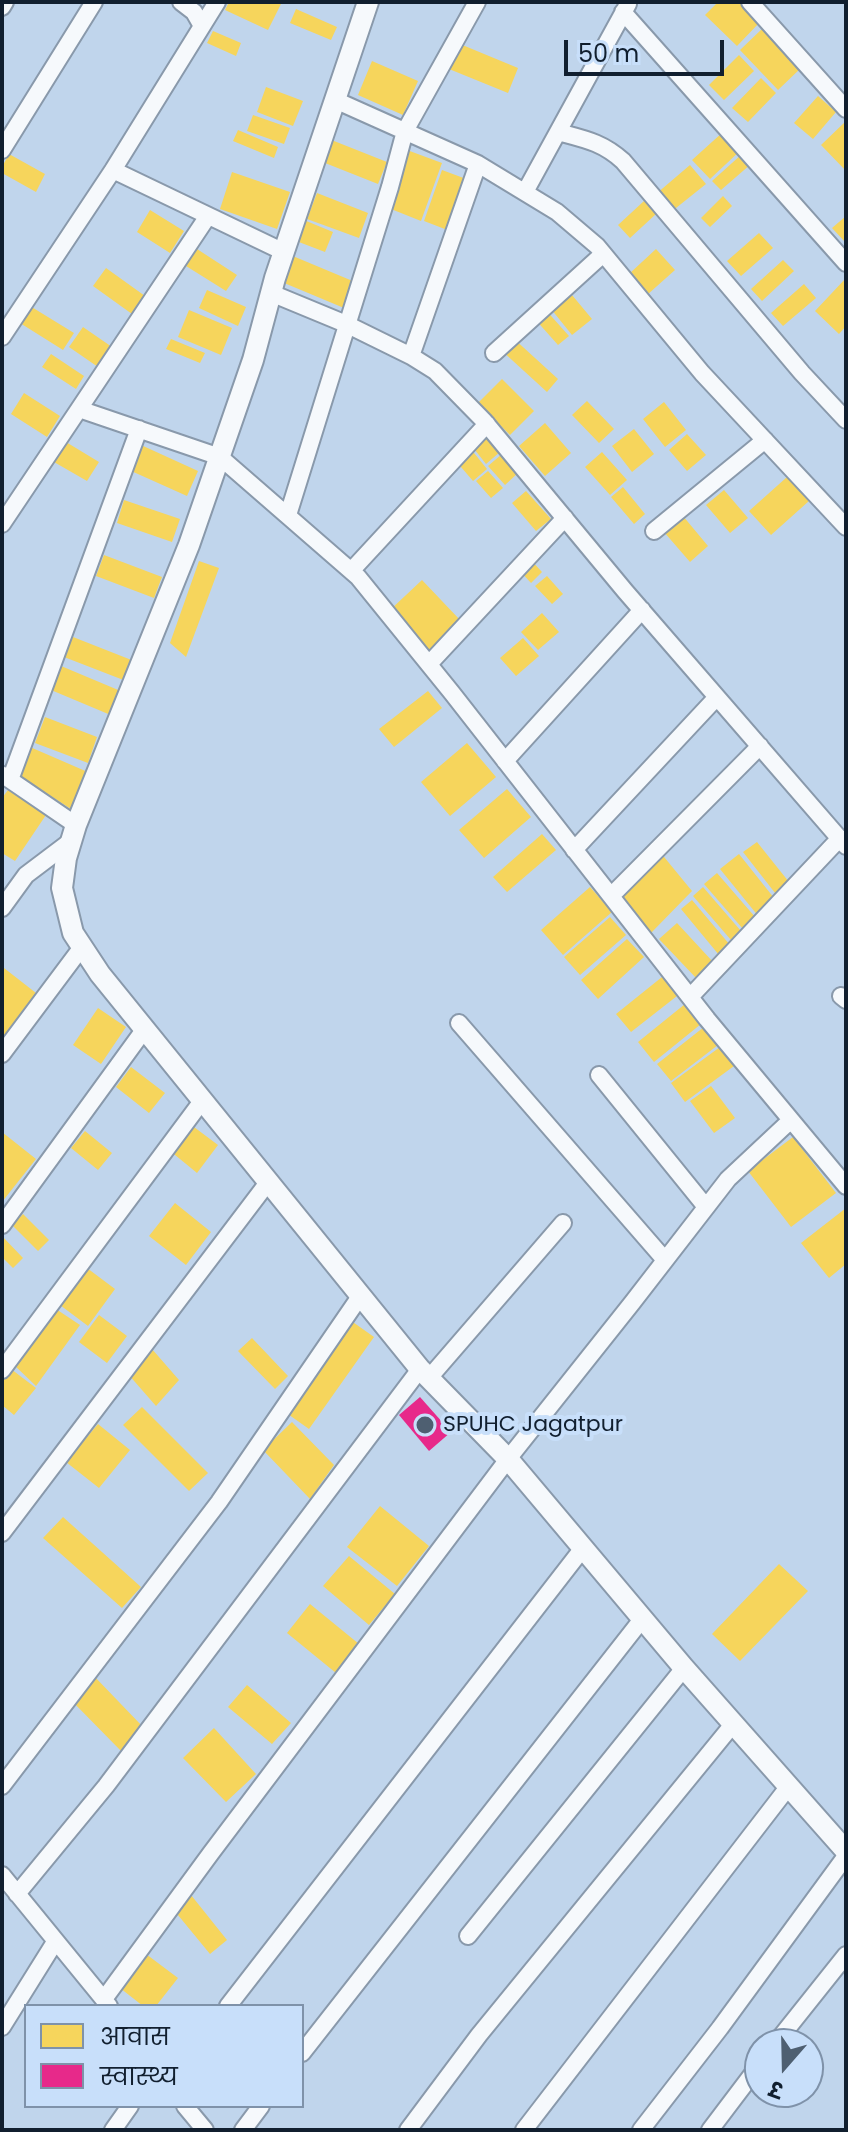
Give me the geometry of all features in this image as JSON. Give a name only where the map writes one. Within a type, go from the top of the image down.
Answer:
[{"type":"street","points":[[2,7],[5,2]]},
{"type":"street","points":[[2,150],[94,2]]},
{"type":"street","points":[[181,2],[194,12],[202,26]]},
{"type":"street","points":[[2,337],[113,170],[217,2]]},
{"type":"street","points":[[368,2],[284,252],[253,360],[220,457],[189,545],[73,833],[62,888],[73,933],[100,974],[144,1030],[425,1373],[508,1459],[846,1854],[720,2028],[641,2130]]},
{"type":"street","points":[[288,515],[405,131],[477,2]]},
{"type":"street","points":[[750,2],[845,107]]},
{"type":"street","points":[[525,192],[626,7],[846,263]]},
{"type":"street","points":[[335,100],[478,164],[557,212],[597,246],[702,373],[846,527]]},
{"type":"street","points":[[558,132],[599,143],[623,161],[792,361],[846,420]]},
{"type":"street","points":[[411,356],[478,164]]},
{"type":"street","points":[[113,170],[284,252]]},
{"type":"street","points":[[2,524],[208,216]]},
{"type":"street","points":[[494,353],[603,254]]},
{"type":"street","points":[[271,293],[346,324],[435,371],[487,424],[642,610],[843,842],[690,997]]},
{"type":"street","points":[[79,409],[220,457],[358,577],[690,997],[846,1186]]},
{"type":"street","points":[[351,571],[487,424]]},
{"type":"street","points":[[73,833],[6,777],[139,429]]},
{"type":"street","points":[[654,531],[765,440]]},
{"type":"street","points":[[429,664],[565,518]]},
{"type":"street","points":[[505,761],[642,610]]},
{"type":"street","points":[[574,850],[717,697]]},
{"type":"street","points":[[611,896],[760,746]]},
{"type":"street","points":[[2,908],[26,875],[73,833]]},
{"type":"street","points":[[2,1054],[82,947]]},
{"type":"street","points":[[459,1023],[665,1260]]},
{"type":"street","points":[[2,1225],[144,1030]]},
{"type":"street","points":[[599,1075],[706,1207]]},
{"type":"street","points":[[2,1370],[202,1101]]},
{"type":"street","points":[[2,1875],[107,2003],[211,1853],[508,1459],[728,1179],[791,1120]]},
{"type":"street","points":[[2,1533],[269,1181]]},
{"type":"street","points":[[17,1894],[106,1786],[425,1373],[563,1223]]},
{"type":"street","points":[[2,1786],[219,1502],[361,1295]]},
{"type":"street","points":[[230,2004],[583,1548]]},
{"type":"street","points":[[304,2050],[643,1618]]},
{"type":"street","points":[[468,1936],[684,1668]]},
{"type":"street","points":[[408,2130],[479,2035],[734,1723]]},
{"type":"street","points":[[524,2130],[789,1786]]},
{"type":"street","points":[[2,2027],[55,1942]]},
{"type":"street","points":[[788,2028],[846,1955]]},
{"type":"street","points":[[710,2130],[744,2085]]},
{"type":"street","points":[[113,2130],[129,2108]]},
{"type":"street","points":[[187,2108],[205,2130]]},
{"type":"street","points":[[243,2130],[260,2108]]},
{"type":"building: आवास","points":[[229,2],[282,2],[268,30],[225,10]]},
{"type":"building: आवास","points":[[718,2],[741,2],[761,21],[737,46],[705,15]]},
{"type":"building: आवास","points":[[296,9],[337,27],[331,40],[290,23]]},
{"type":"building: आवास","points":[[763,28],[801,68],[778,90],[740,50]]},
{"type":"building: आवास","points":[[213,31],[241,43],[236,56],[207,43]]},
{"type":"building: आवास","points":[[460,44],[518,68],[508,93],[449,69]]},
{"type":"building: आवास","points":[[739,55],[754,71],[724,100],[709,85]]},
{"type":"building: आवास","points":[[372,61],[418,81],[403,115],[358,95]]},
{"type":"building: आवास","points":[[761,78],[776,93],[748,122],[732,108]]},
{"type":"building: आवास","points":[[266,87],[303,101],[293,126],[257,112]]},
{"type":"building: आवास","points":[[818,96],[836,112],[813,139],[794,123]]},
{"type":"building: आवास","points":[[253,115],[290,128],[284,144],[247,131]]},
{"type":"building: आवास","points":[[846,121],[846,171],[821,145]]},
{"type":"building: आवास","points":[[238,130],[278,147],[274,158],[233,141]]},
{"type":"building: आवास","points":[[723,132],[741,150],[710,179],[692,160]]},
{"type":"building: आवास","points":[[329,139],[387,162],[378,184],[320,161]]},
{"type":"building: आवास","points":[[407,150],[442,163],[421,221],[386,207]]},
{"type":"building: आवास","points":[[9,154],[45,174],[36,192],[2,173]]},
{"type":"building: आवास","points":[[742,154],[751,164],[721,190],[712,181]]},
{"type":"building: आवास","points":[[690,165],[706,184],[671,212],[656,194]]},
{"type":"building: आवास","points":[[442,170],[469,180],[450,231],[424,221]]},
{"type":"building: आवास","points":[[232,172],[290,192],[277,229],[220,209]]},
{"type":"building: आवास","points":[[317,193],[368,213],[359,238],[307,219]]},
{"type":"building: आवास","points":[[723,196],[732,206],[710,227],[701,218]]},
{"type":"building: आवास","points":[[644,201],[656,214],[630,238],[618,225]]},
{"type":"building: आवास","points":[[150,210],[184,231],[170,253],[137,232]]},
{"type":"building: आवास","points":[[846,216],[846,243],[832,228]]},
{"type":"building: आवास","points":[[299,218],[333,232],[325,252],[291,239]]},
{"type":"building: आवास","points":[[759,233],[773,248],[741,276],[727,261]]},
{"type":"building: आवास","points":[[197,249],[237,275],[226,291],[186,266]]},
{"type":"building: आवास","points":[[656,249],[675,270],[647,295],[629,274]]},
{"type":"building: आवास","points":[[288,254],[355,282],[344,308],[277,280]]},
{"type":"building: आवास","points":[[783,260],[794,271],[762,301],[751,289]]},
{"type":"building: आवास","points":[[106,268],[145,296],[132,314],[93,286]]},
{"type":"building: आवास","points":[[846,278],[846,326],[839,334],[815,311]]},
{"type":"building: आवास","points":[[804,284],[816,298],[783,326],[771,313]]},
{"type":"building: आवास","points":[[567,289],[592,319],[572,335],[547,304]]},
{"type":"building: आवास","points":[[207,290],[246,307],[238,326],[199,308]]},
{"type":"building: आवास","points":[[30,306],[74,333],[63,350],[20,323]]},
{"type":"building: आवास","points":[[544,308],[569,336],[558,345],[534,318]]},
{"type":"building: आवास","points":[[189,310],[232,328],[221,355],[178,337]]},
{"type":"building: आवास","points":[[83,327],[112,347],[98,367],[69,347]]},
{"type":"building: आवास","points":[[512,337],[558,379],[547,392],[501,350]]},
{"type":"building: आवास","points":[[171,339],[205,353],[200,363],[166,349]]},
{"type":"building: आवास","points":[[51,354],[84,376],[76,389],[42,367]]},
{"type":"building: आवास","points":[[502,379],[534,411],[510,435],[478,403]]},
{"type":"building: आवास","points":[[24,393],[60,416],[47,437],[11,414]]},
{"type":"building: आवास","points":[[587,401],[614,429],[599,443],[572,415]]},
{"type":"building: आवास","points":[[664,402],[686,430],[665,447],[643,419]]},
{"type":"building: आवास","points":[[545,423],[571,453],[545,476],[519,446]]},
{"type":"building: आवास","points":[[634,429],[654,454],[632,472],[612,446]]},
{"type":"building: आवास","points":[[485,434],[500,452],[486,464],[471,445]]},
{"type":"building: आवास","points":[[687,434],[706,455],[687,471],[669,450]]},
{"type":"building: आवास","points":[[66,442],[99,462],[87,481],[54,462]]},
{"type":"building: आवास","points":[[141,445],[198,471],[187,496],[129,470]]},
{"type":"building: आवास","points":[[470,448],[487,469],[473,481],[455,460]]},
{"type":"building: आवास","points":[[602,452],[627,480],[610,495],[585,467]]},
{"type":"building: आवास","points":[[502,454],[518,473],[505,485],[488,466]]},
{"type":"building: आवास","points":[[488,471],[503,488],[491,498],[476,481]]},
{"type":"building: आवास","points":[[787,477],[809,501],[771,535],[749,511]]},
{"type":"building: आवास","points":[[623,487],[645,514],[634,524],[611,497]]},
{"type":"building: आवास","points":[[724,490],[748,518],[730,533],[706,505]]},
{"type":"building: आवास","points":[[526,491],[551,519],[536,531],[512,503]]},
{"type":"building: आवास","points":[[124,500],[180,519],[172,542],[117,523]]},
{"type":"building: आवास","points":[[683,516],[708,546],[690,562],[664,532]]},
{"type":"building: आवास","points":[[104,555],[162,577],[154,598],[96,576]]},
{"type":"building: आवास","points":[[530,559],[542,572],[531,583],[518,569]]},
{"type":"building: आवास","points":[[199,561],[219,568],[186,657],[170,643]]},
{"type":"building: आवास","points":[[547,576],[563,594],[552,604],[535,586]]},
{"type":"building: आवास","points":[[422,580],[461,621],[428,652],[389,611]]},
{"type":"building: आवास","points":[[542,613],[559,632],[538,650],[521,632]]},
{"type":"building: आवास","points":[[73,637],[134,661],[126,681],[64,657]]},
{"type":"building: आवास","points":[[523,638],[539,656],[516,676],[500,658]]},
{"type":"building: आवास","points":[[61,666],[123,692],[113,716],[51,690]]},
{"type":"building: आवास","points":[[428,691],[442,708],[394,747],[379,729]]},
{"type":"building: आवास","points":[[45,717],[97,737],[88,763],[35,743]]},
{"type":"building: आवास","points":[[467,743],[496,777],[450,816],[421,782]]},
{"type":"building: आवास","points":[[30,747],[90,773],[77,813],[17,774]]},
{"type":"building: आवास","points":[[507,789],[531,817],[484,858],[459,830]]},
{"type":"building: आवास","points":[[8,790],[46,815],[15,861],[2,853],[2,798]]},
{"type":"building: आवास","points":[[542,834],[556,850],[507,892],[493,877]]},
{"type":"building: आवास","points":[[757,842],[793,887],[779,898],[743,852]]},
{"type":"building: आवास","points":[[660,852],[692,891],[651,933],[620,893]]},
{"type":"building: आवास","points":[[739,854],[778,903],[759,917],[720,869]]},
{"type":"building: आवास","points":[[717,873],[756,918],[743,929],[704,884]]},
{"type":"building: आवास","points":[[590,887],[612,912],[563,955],[541,930]]},
{"type":"building: आवास","points":[[703,887],[741,931],[731,940],[693,896]]},
{"type":"building: आवास","points":[[692,900],[730,945],[719,955],[681,909]]},
{"type":"building: आवास","points":[[610,917],[626,935],[580,975],[564,957]]},
{"type":"building: आवास","points":[[677,923],[714,963],[697,979],[659,939]]},
{"type":"building: आवास","points":[[627,939],[644,957],[598,999],[581,980]]},
{"type":"building: आवास","points":[[4,968],[36,993],[2,1040],[2,971]]},
{"type":"building: आवास","points":[[662,977],[677,996],[631,1032],[616,1014]]},
{"type":"building: आवास","points":[[685,1004],[701,1024],[654,1062],[638,1042]]},
{"type":"building: आवास","points":[[98,1008],[126,1027],[101,1064],[73,1045]]},
{"type":"building: आवास","points":[[704,1027],[718,1045],[671,1081],[657,1064]]},
{"type":"building: आवास","points":[[720,1047],[734,1066],[685,1102],[671,1083]]},
{"type":"building: आवास","points":[[131,1067],[165,1093],[149,1113],[116,1087]]},
{"type":"building: आवास","points":[[711,1086],[735,1118],[714,1133],[690,1101]]},
{"type":"building: आवास","points":[[190,1124],[218,1145],[197,1173],[169,1150]]},
{"type":"building: आवास","points":[[85,1131],[112,1153],[98,1170],[71,1148]]},
{"type":"building: आवास","points":[[2,1132],[36,1159],[2,1202]]},
{"type":"building: आवास","points":[[793,1137],[836,1193],[791,1227],[748,1171]]},
{"type":"building: आवास","points":[[175,1203],[211,1232],[186,1265],[149,1236]]},
{"type":"building: आवास","points":[[846,1208],[846,1264],[829,1278],[801,1243]]},
{"type":"building: आवास","points":[[23,1214],[49,1240],[38,1251],[12,1225]]},
{"type":"building: आवास","points":[[2,1236],[23,1258],[13,1268],[2,1257]]},
{"type":"building: आवास","points":[[83,1265],[115,1289],[88,1326],[56,1302]]},
{"type":"building: आवास","points":[[56,1309],[80,1325],[36,1386],[14,1365]]},
{"type":"building: आवास","points":[[99,1315],[127,1336],[107,1363],[79,1342]]},
{"type":"building: आवास","points":[[350,1320],[374,1337],[309,1429],[285,1412]]},
{"type":"building: आवास","points":[[252,1338],[288,1376],[275,1389],[238,1351]]},
{"type":"building: आवास","points":[[152,1349],[179,1380],[156,1406],[128,1374]]},
{"type":"building: आवास","points":[[11,1369],[36,1388],[14,1415],[2,1405],[2,1381]]},
{"type":"building: आवास","points":[[142,1407],[208,1473],[189,1491],[123,1425]]},
{"type":"building: आवास","points":[[292,1422],[334,1465],[310,1499],[263,1450]]},
{"type":"building: आवास","points":[[98,1424],[130,1450],[99,1488],[66,1462]]},
{"type":"building: आवास","points":[[380,1506],[429,1546],[397,1586],[347,1547]]},
{"type":"building: आवास","points":[[63,1517],[141,1587],[122,1608],[43,1538]]},
{"type":"building: आवास","points":[[349,1556],[395,1594],[369,1625],[323,1586]]},
{"type":"building: आवास","points":[[779,1564],[808,1591],[740,1661],[712,1634]]},
{"type":"building: आवास","points":[[310,1604],[359,1644],[336,1673],[287,1633]]},
{"type":"building: आवास","points":[[93,1675],[144,1728],[121,1751],[69,1698]]},
{"type":"building: आवास","points":[[247,1685],[291,1723],[272,1744],[228,1707]]},
{"type":"building: आवास","points":[[214,1728],[256,1774],[226,1802],[183,1758]]},
{"type":"building: आवास","points":[[191,1895],[227,1940],[210,1954],[173,1909]]},
{"type":"building: आवास","points":[[146,1954],[178,1978],[158,2004],[140,2004],[120,1988]]},
{"type":"building: स्वास्थ्य","points":[[420,1397],[451,1432],[429,1451],[399,1415]]},
{"type":"place","name":"SPUHC Jagatpur","points":[[425,1425]]}]
